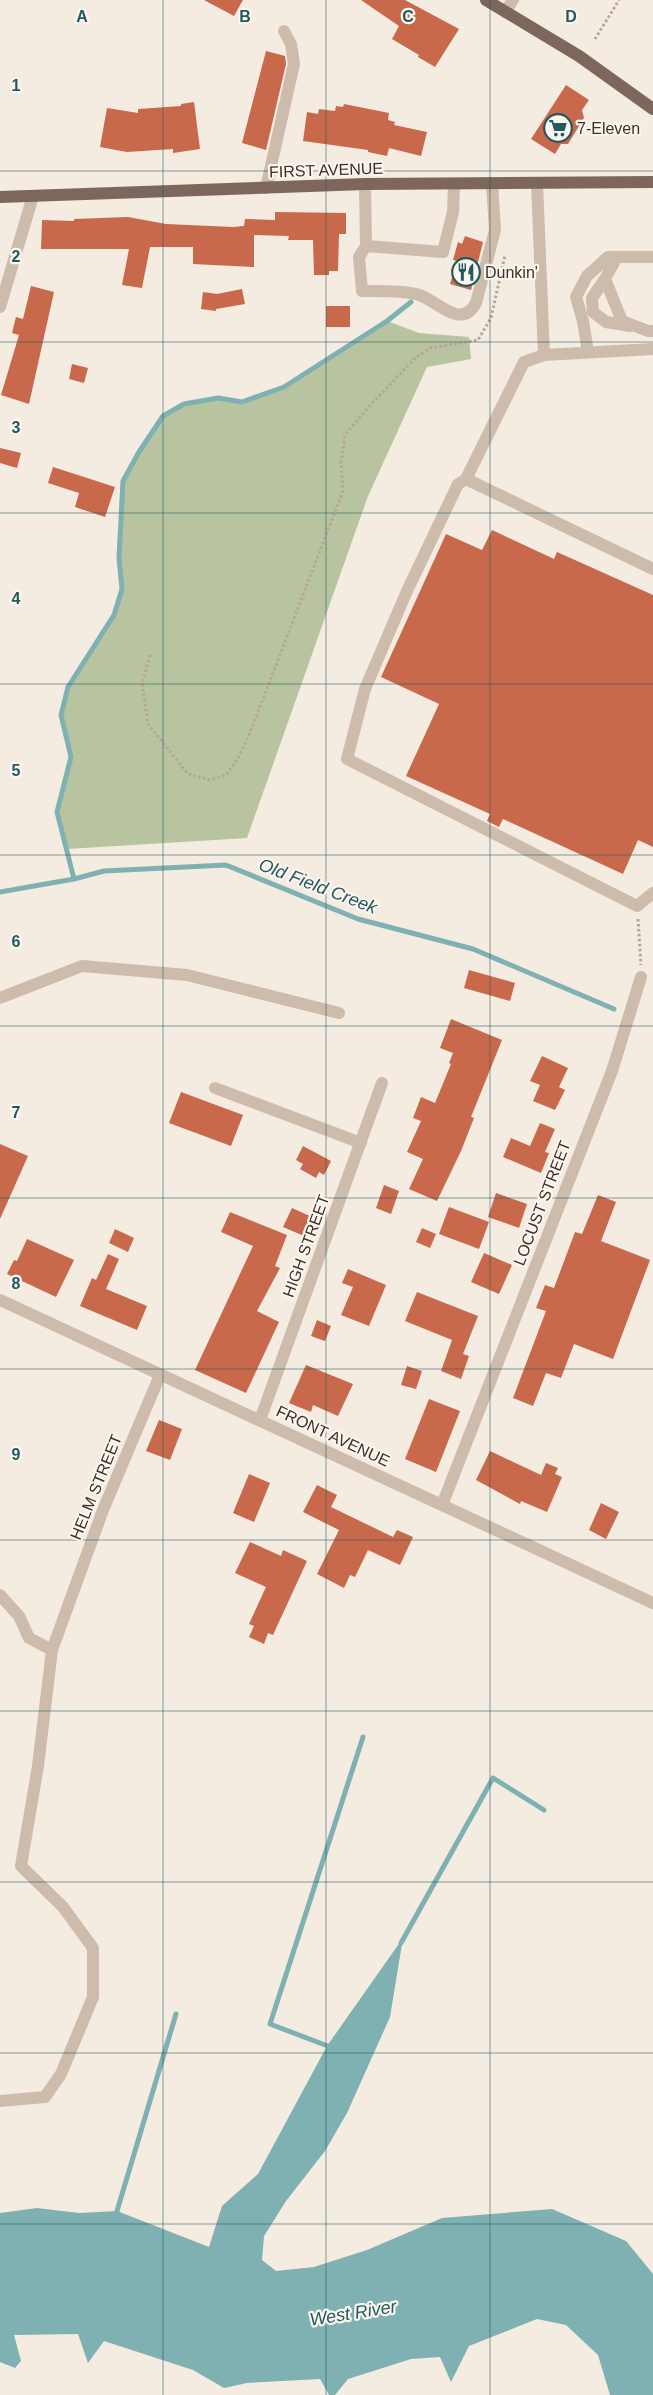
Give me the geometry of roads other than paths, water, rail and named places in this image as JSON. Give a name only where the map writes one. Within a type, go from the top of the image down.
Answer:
[{"type":"main road","points":[[486,0],[596,67],[653,108]]},
{"type":"main road","name":"FIRST AVENUE","points":[[0,197],[365,184],[653,182]]},
{"type":"street","points":[[505,12],[513,0]]},
{"type":"street","points":[[266,188],[294,64],[291,44],[284,30]]},
{"type":"street","points":[[537,182],[544,355]]},
{"type":"street","points":[[365,184],[366,246],[359,257],[362,291],[417,294],[450,313],[460,315],[468,312],[476,303],[495,230],[492,184]]},
{"type":"street","points":[[366,246],[443,252],[452,212],[454,184]]},
{"type":"street","points":[[0,307],[33,196]]},
{"type":"street","points":[[588,352],[583,321],[576,297],[587,276],[608,257],[653,257]]},
{"type":"street","points":[[617,257],[592,298],[594,312],[606,322],[653,331]]},
{"type":"street","points":[[604,279],[622,321],[635,327]]},
{"type":"street","points":[[653,349],[544,355],[524,362],[466,479],[458,484],[407,591],[365,689],[346,759],[637,906],[653,893]]},
{"type":"street","points":[[466,479],[653,569]]},
{"type":"street","points":[[0,998],[82,966],[187,975],[339,1013]]},
{"type":"street","name":"LOCUST STREET","points":[[442,1506],[612,1071],[641,977]]},
{"type":"street","name":"HIGH STREET","points":[[260,1420],[382,1083]]},
{"type":"street","points":[[215,1088],[361,1143]]},
{"type":"street","name":"FRONT AVENUE","points":[[0,1300],[160,1376],[260,1420],[653,1603]]},
{"type":"street","name":"HELM STREET","points":[[0,2101],[45,2098],[61,2074],[94,1997],[93,1948],[63,1906],[21,1866],[38,1766],[52,1650],[103,1510],[160,1376]]},
{"type":"street","points":[[0,1596],[19,1616],[29,1638],[52,1650]]},
{"type":"water","name":"West River","points":[[403,1938],[390,2017],[347,2113],[325,2151],[286,2201],[264,2236],[262,2260],[276,2271],[314,2267],[367,2250],[442,2218],[552,2209],[626,2241],[653,2274],[653,2395],[610,2395],[598,2355],[566,2325],[537,2319],[469,2346],[451,2382],[440,2357],[411,2359],[348,2379],[335,2395],[329,2395],[320,2379],[247,2383],[224,2388],[193,2370],[104,2341],[88,2363],[78,2334],[14,2335],[21,2361],[15,2368],[0,2362],[0,2213],[37,2208],[79,2213],[117,2211],[209,2247],[222,2206],[258,2174],[327,2046]]},
{"type":"waterway","points":[[74,879],[57,812],[71,757],[61,715],[68,687],[114,615],[122,589],[119,558],[123,481],[139,452],[163,416],[184,404],[218,398],[242,402],[284,387],[387,321],[411,302]]},
{"type":"waterway","name":"Old Field Creek","points":[[0,892],[74,879],[104,871],[226,865],[358,919],[473,949],[614,1009]]},
{"type":"waterway","points":[[333,2048],[270,2024],[363,1737]]},
{"type":"waterway","points":[[401,1943],[493,1778],[544,1810]]},
{"type":"waterway","points":[[117,2211],[176,2014]]},
{"type":"place","name":"7-Eleven","points":[[558,128]]},
{"type":"place","name":"Dunkin'","points":[[466,272]]}]
